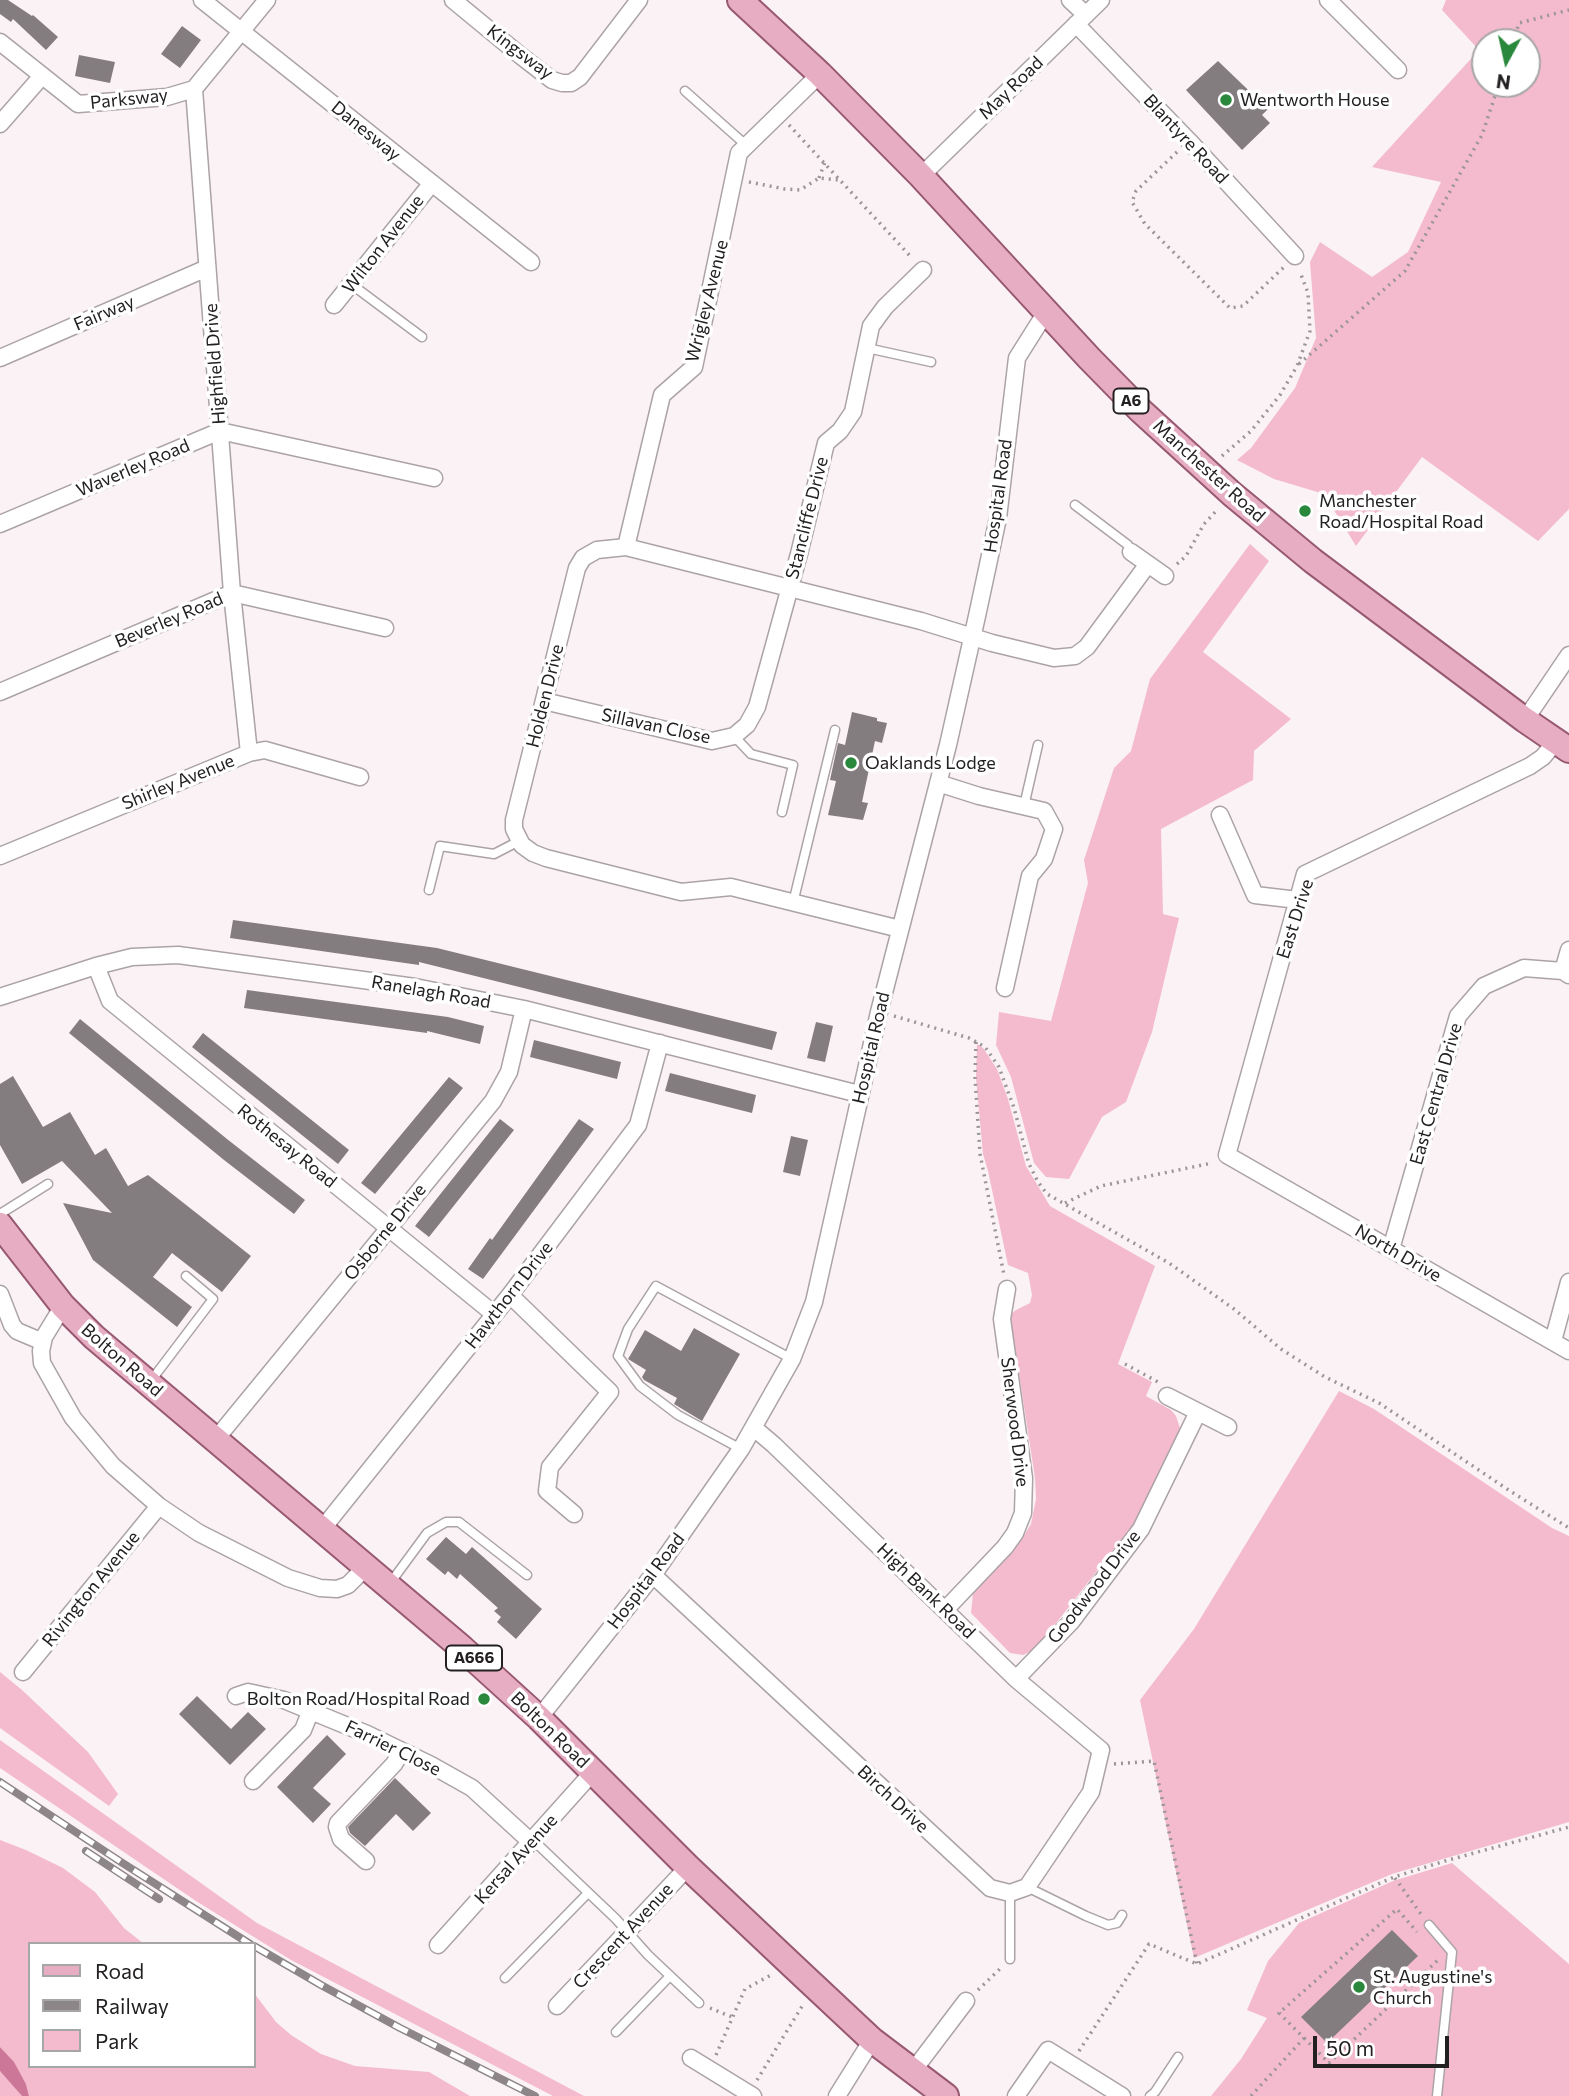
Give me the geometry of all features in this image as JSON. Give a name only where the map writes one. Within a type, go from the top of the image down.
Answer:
[{"type":"main road","name":"Manchester Road","points":[[740,0],[820,74],[921,176],[1141,411],[1232,494],[1313,561],[1562,745]]},
{"type":"main road","name":"Bolton Road","points":[[0,1225],[63,1306],[94,1337],[462,1648],[539,1718],[688,1867],[872,2040],[946,2096]]},
{"type":"street","name":"Danesway","points":[[202,0],[531,262]]},
{"type":"street","points":[[194,89],[267,0]]},
{"type":"street","name":"Kingsway","points":[[453,0],[521,56],[552,79],[562,83],[571,83],[580,77],[639,0]]},
{"type":"street","name":"Blantyre Road","points":[[1070,0],[1081,20],[1295,256]]},
{"type":"street","name":"May Road","points":[[921,176],[1101,0]]},
{"type":"street","points":[[1332,1],[1398,70]]},
{"type":"street","name":"Parksway","points":[[0,42],[78,104],[167,97],[194,89]]},
{"type":"street","name":"Wrigley Avenue","points":[[626,547],[662,395],[694,367],[739,153],[820,74]]},
{"type":"street","points":[[0,124],[42,76]]},
{"type":"street","name":"Highfield Drive","points":[[194,89],[232,593],[250,753]]},
{"type":"street","name":"Wilton Avenue","points":[[334,305],[432,183]]},
{"type":"street","name":"Fairway","points":[[0,358],[207,268]]},
{"type":"street","name":"Stancliffe Drive","points":[[789,588],[826,443],[840,431],[853,412],[872,326],[885,307],[923,270]]},
{"type":"street","name":"Hospital Road","points":[[539,1718],[653,1575],[741,1449],[792,1359],[814,1302],[859,1094],[938,783],[998,518],[1017,358],[1046,312]]},
{"type":"street","points":[[220,431],[434,478]]},
{"type":"street","name":"Waverley Road","points":[[0,524],[220,431]]},
{"type":"street","name":"Holden Drive","points":[[519,841],[513,820],[577,568],[583,558],[597,550],[626,547],[921,621],[1054,658],[1075,656],[1087,647],[1148,564]]},
{"type":"street","points":[[1131,552],[1165,576]]},
{"type":"street","name":"Sillavan Close","points":[[544,701],[699,738],[712,740],[734,736],[747,725],[757,706],[789,588]]},
{"type":"street","name":"Beverley Road","points":[[0,692],[232,593],[385,628]]},
{"type":"street","points":[[1525,720],[1569,655]]},
{"type":"street","name":"East Drive","points":[[1227,1155],[1306,874],[1531,766],[1562,745]]},
{"type":"street","name":"Shirley Avenue","points":[[0,856],[250,753],[265,750],[360,777]]},
{"type":"street","points":[[938,783],[1044,811],[1054,829],[1044,859],[1030,876],[1005,988]]},
{"type":"street","points":[[1220,815],[1255,895],[1298,900]]},
{"type":"street","points":[[519,841],[533,853],[546,858],[681,892],[731,887],[900,929]]},
{"type":"street","points":[[1566,973],[1569,950]]},
{"type":"street","name":"Ranelagh Road","points":[[0,997],[132,957],[178,955],[415,987],[524,1009],[859,1094]]},
{"type":"street","name":"Rothesay Road","points":[[96,966],[110,1001],[494,1314]]},
{"type":"street","name":"East Central Drive","points":[[1391,1249],[1458,1016],[1484,986],[1524,968],[1566,973]]},
{"type":"street","name":"Osborne Drive","points":[[216,1439],[493,1101],[509,1072],[524,1009]]},
{"type":"street","name":"Hawthorn Drive","points":[[323,1528],[510,1296],[638,1125],[660,1043]]},
{"type":"street","name":"North Drive","points":[[1227,1155],[1569,1351]]},
{"type":"street","points":[[1553,1341],[1569,1282]]},
{"type":"street","name":"Sherwood Drive","points":[[945,1610],[1005,1547],[1015,1533],[1023,1513],[1024,1478],[1002,1319],[1007,1289]]},
{"type":"street","points":[[0,1294],[17,1331],[43,1342]]},
{"type":"street","points":[[510,1296],[610,1392],[550,1467],[547,1491],[574,1514]]},
{"type":"street","points":[[63,1306],[43,1342],[42,1363],[73,1418],[113,1466],[159,1506],[199,1533],[288,1578],[320,1588],[337,1589],[348,1585],[367,1566]]},
{"type":"street","points":[[1167,1396],[1228,1427]]},
{"type":"street","name":"Goodwood Drive","points":[[1016,1679],[1071,1622],[1141,1529],[1198,1412]]},
{"type":"street","name":"High Bank Road","points":[[754,1428],[1099,1758]]},
{"type":"street","name":"Rivington Avenue","points":[[23,1672],[159,1506]]},
{"type":"street","name":"Birch Drive","points":[[653,1575],[990,1888],[1010,1893]]},
{"type":"street","name":"Farrier Close","points":[[236,1696],[248,1692],[284,1700],[368,1734],[472,1788],[532,1841]]},
{"type":"street","points":[[253,1782],[303,1730],[311,1710]]},
{"type":"street","points":[[366,1861],[341,1839],[338,1823],[394,1764],[402,1751]]},
{"type":"street","points":[[1010,1893],[1027,1887],[1091,1792],[1099,1758]]},
{"type":"street","name":"Kersal Avenue","points":[[438,1945],[593,1772]]},
{"type":"street","name":"Crescent Avenue","points":[[557,2006],[688,1867]]},
{"type":"street","points":[[913,2071],[966,2001]]},
{"type":"street","points":[[836,2096],[872,2040]]},
{"type":"street","points":[[1016,2096],[1048,2050],[1122,2096]]},
{"type":"street","points":[[691,2058],[751,2095]]},
{"type":"lane","points":[[685,91],[747,146]]},
{"type":"lane","points":[[351,284],[422,337]]},
{"type":"lane","points":[[867,348],[932,362]]},
{"type":"lane","points":[[1075,505],[1128,545],[1131,552]]},
{"type":"lane","points":[[793,903],[835,730]]},
{"type":"lane","points":[[734,736],[751,754],[793,765],[782,812]]},
{"type":"lane","points":[[1024,806],[1038,745]]},
{"type":"lane","points":[[429,890],[440,846],[494,854],[519,841]]},
{"type":"lane","points":[[0,1214],[48,1184]]},
{"type":"lane","points":[[148,1384],[212,1299],[186,1276]]},
{"type":"lane","points":[[741,1449],[678,1415],[640,1387],[618,1356],[628,1329],[656,1286],[792,1359]]},
{"type":"lane","points":[[389,1585],[427,1533],[446,1522],[460,1522],[527,1575]]},
{"type":"lane","points":[[532,1841],[699,2003]]},
{"type":"lane","points":[[1027,1887],[1108,1925],[1117,1923],[1122,1915]]},
{"type":"lane","points":[[505,1978],[588,1893]]},
{"type":"lane","points":[[1010,1893],[1010,1959]]},
{"type":"lane","points":[[1429,1925],[1452,1952],[1437,2096]]},
{"type":"lane","points":[[616,2032],[670,1976]]},
{"type":"lane","points":[[1150,2096],[1156,2092],[1178,2057]]},
{"type":"path","points":[[1517,28],[1519,23],[1569,10]]},
{"type":"path","points":[[1297,366],[1405,271],[1482,135],[1494,98]]},
{"type":"path","points":[[780,115],[923,270]]},
{"type":"path","points":[[1189,141],[1136,191],[1132,202],[1145,224],[1230,308],[1243,306],[1295,256],[1308,293],[1310,331],[1297,366],[1280,395],[1251,431],[1205,469]]},
{"type":"path","points":[[735,178],[800,190],[819,178],[825,162]]},
{"type":"path","points":[[819,178],[841,180]]},
{"type":"path","points":[[1165,576],[1186,555],[1204,524],[1232,494]]},
{"type":"path","points":[[879,1012],[969,1038],[985,1047],[999,1067],[1014,1108],[1029,1164],[1047,1194],[1169,1263],[1234,1309],[1281,1349],[1325,1377],[1379,1403],[1569,1528]]},
{"type":"path","points":[[975,1042],[980,1154],[1007,1289]]},
{"type":"path","points":[[1064,1204],[1101,1186],[1209,1164]]},
{"type":"path","points":[[1125,1364],[1157,1381],[1167,1396]]},
{"type":"path","points":[[1099,1758],[1154,1761],[1197,1964]]},
{"type":"path","points":[[1070,2064],[1149,1944],[1197,1964],[1394,1877],[1569,1827]]},
{"type":"path","points":[[1394,1877],[1429,1925],[1419,1934],[1397,1909],[1279,2013],[1329,2063],[1440,1958],[1433,1950]]},
{"type":"path","points":[[966,2001],[1010,1959]]},
{"type":"path","points":[[709,2070],[745,1989],[790,1964]]},
{"type":"path","points":[[751,2095],[814,1986]]},
{"type":"path","points":[[699,2003],[732,2017]]},
{"type":"path","points":[[1251,2096],[1304,2038]]},
{"type":"green space","points":[[1446,0],[1569,0],[1569,509],[1538,541],[1422,457],[1356,546],[1324,494],[1274,479],[1237,460],[1251,448],[1295,388],[1316,338],[1310,262],[1320,242],[1372,277],[1408,252],[1441,182],[1372,167],[1471,59],[1471,98],[1541,98],[1541,28],[1471,28],[1471,41],[1442,10]]},
{"type":"green space","points":[[1250,544],[1269,561],[1203,652],[1291,719],[1254,751],[1253,780],[1161,829],[1163,914],[1179,918],[1152,1032],[1126,1102],[1102,1117],[1069,1179],[1046,1177],[1034,1163],[1011,1077],[996,1045],[999,1012],[1051,1021],[1088,883],[1084,860],[1114,768],[1131,751],[1150,679]]},
{"type":"green space","points":[[977,1044],[983,1048],[997,1069],[1026,1166],[1050,1206],[1155,1266],[1118,1364],[1152,1382],[1146,1396],[1171,1410],[1181,1431],[1136,1521],[1057,1622],[1032,1651],[1023,1655],[1010,1653],[971,1613],[973,1593],[1023,1537],[1031,1524],[1036,1499],[1010,1315],[1030,1303],[1032,1295],[1028,1273],[1008,1265],[983,1154],[976,1078]]},
{"type":"green space","points":[[1339,1391],[1374,1409],[1552,1528],[1569,1536],[1569,1822],[1392,1874],[1194,1958],[1140,1700],[1194,1629]]},
{"type":"green space","points":[[0,1672],[88,1752],[118,1794],[109,1806],[0,1728]]},
{"type":"green space","points":[[0,1740],[257,1923],[584,2096],[553,2096],[291,1960],[196,1901],[0,1768]]},
{"type":"green space","points":[[0,1840],[63,1868],[95,1892],[124,1928],[142,1942],[28,1942],[28,2068],[256,2068],[256,1996],[276,2022],[321,2054],[355,2066],[429,2072],[470,2096],[29,2096],[26,2084],[14,2063],[0,2047]]},
{"type":"green space","points":[[1452,1863],[1569,1964],[1569,2096],[1211,2096],[1241,2059],[1267,2018],[1247,2010],[1268,1961],[1299,1923],[1393,1881]]},
{"type":"green space","points":[[0,2071],[4,2074],[22,2096],[0,2096]]},
{"type":"shaded area","points":[[0,2047],[14,2062],[29,2096],[22,2096],[0,2071]]},
{"type":"building","points":[[0,0],[8,0],[33,15],[58,37],[46,50],[13,19],[11,22],[0,14]]},
{"type":"building","points":[[182,26],[201,40],[180,68],[161,54]]},
{"type":"building","points":[[79,55],[115,62],[110,83],[75,76]]},
{"type":"building","name":"Wentworth House","points":[[1218,61],[1268,109],[1262,115],[1270,123],[1242,150],[1186,90]]},
{"type":"building","name":"Oaklands Lodge","points":[[852,712],[887,723],[882,743],[875,741],[862,802],[868,803],[863,820],[828,815],[836,781],[830,780],[838,743],[845,745]]},
{"type":"building","points":[[233,920],[437,948],[777,1032],[772,1050],[419,962],[419,965],[230,938]]},
{"type":"building","points":[[247,990],[448,1017],[484,1026],[480,1044],[427,1031],[244,1008]]},
{"type":"building","points":[[80,1019],[305,1200],[294,1214],[69,1033]]},
{"type":"building","points":[[816,1022],[833,1026],[825,1062],[807,1058]]},
{"type":"building","points":[[203,1033],[349,1150],[338,1164],[192,1047]]},
{"type":"building","points":[[534,1040],[621,1062],[617,1079],[530,1057]]},
{"type":"building","points":[[670,1073],[756,1095],[752,1113],[665,1091]]},
{"type":"building","points":[[13,1076],[43,1127],[70,1112],[95,1155],[106,1148],[128,1186],[148,1175],[251,1256],[222,1292],[172,1253],[153,1277],[192,1307],[177,1327],[93,1260],[63,1203],[112,1213],[62,1161],[22,1184],[0,1145],[0,1084]]},
{"type":"building","points":[[449,1077],[463,1088],[375,1194],[361,1183]]},
{"type":"building","points":[[500,1119],[514,1130],[429,1237],[415,1226]]},
{"type":"building","points":[[579,1119],[594,1129],[483,1279],[468,1269],[490,1238],[492,1240]]},
{"type":"building","points":[[791,1136],[808,1140],[800,1176],[783,1172]]},
{"type":"building","points":[[694,1328],[740,1354],[702,1421],[674,1404],[677,1398],[644,1380],[642,1377],[646,1370],[628,1359],[645,1330],[681,1351]]},
{"type":"building","points":[[446,1537],[466,1554],[472,1547],[542,1609],[516,1639],[497,1622],[501,1617],[494,1611],[498,1608],[460,1574],[457,1579],[448,1571],[445,1575],[426,1559]]},
{"type":"building","points":[[197,1696],[231,1729],[248,1712],[266,1729],[230,1765],[179,1714]]},
{"type":"building","points":[[327,1735],[346,1754],[313,1788],[331,1804],[313,1823],[277,1787]]},
{"type":"building","points":[[395,1778],[431,1813],[413,1831],[396,1814],[365,1846],[350,1833],[348,1827]]},
{"type":"building","name":"St. Augustine's Church","points":[[1392,1930],[1418,1956],[1327,2043],[1301,2017]]},
{"type":"railway","points":[[0,1782],[247,1942]]},
{"type":"railway","points":[[86,1851],[159,1899]]},
{"type":"railway","points":[[256,1947],[400,2028],[535,2096]]},
{"type":"place","name":"Wentworth House","points":[[1226,100]]},
{"type":"place","name":"Manchester Road/Hospital Road","points":[[1305,511]]},
{"type":"place","name":"Oaklands Lodge","points":[[851,763]]},
{"type":"place","name":"Bolton Road/Hospital Road","points":[[484,1699]]},
{"type":"place","name":"St. Augustine's Church","points":[[1359,1987]]}]
